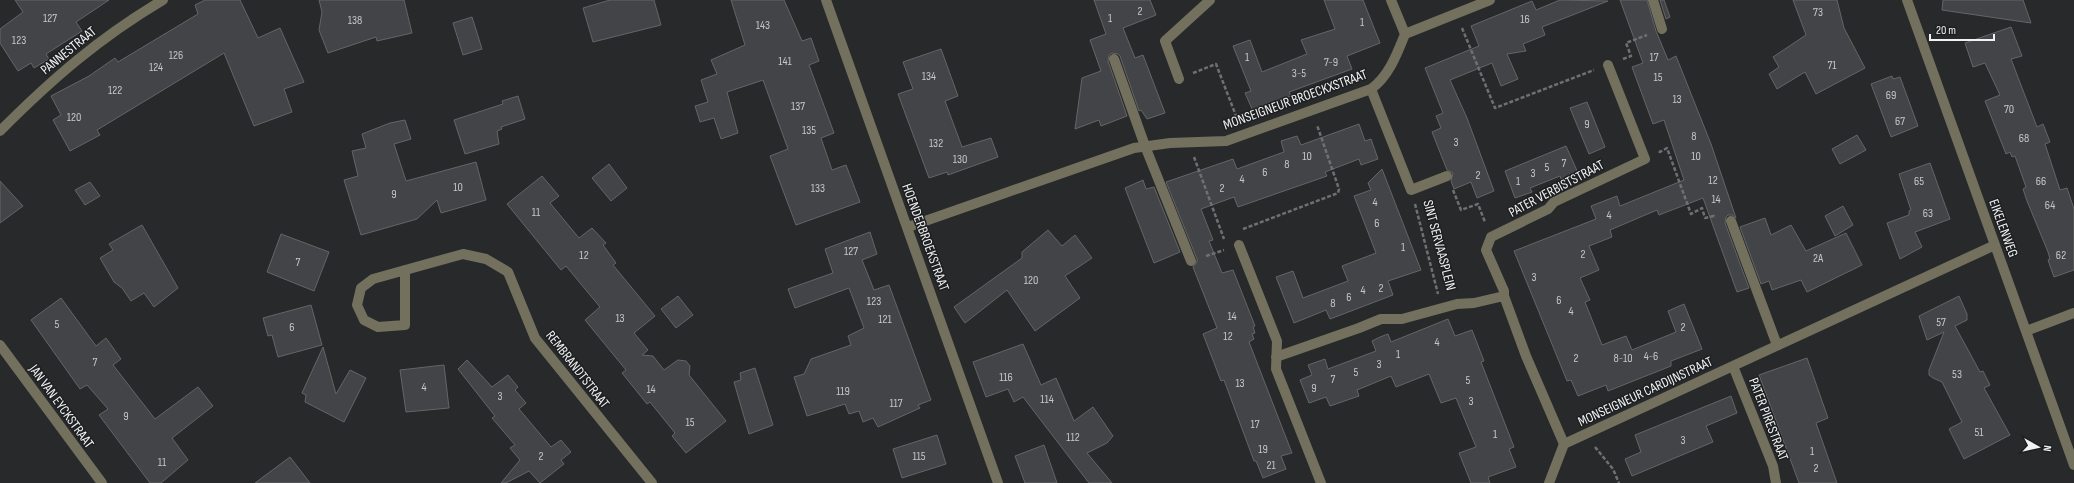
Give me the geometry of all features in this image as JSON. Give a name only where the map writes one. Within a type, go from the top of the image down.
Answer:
[{"type":"street","name":"PANNESTRAAT","points":[[0,131],[69,65],[124,24],[163,0]]},
{"type":"street","name":"HOENDERBROEKSTRAAT","points":[[826,0],[998,483]]},
{"type":"street","points":[[1179,79],[1165,40],[1210,0]]},
{"type":"street","points":[[1391,0],[1405,34],[1490,0]]},
{"type":"street","points":[[1653,0],[1662,29]]},
{"type":"street","name":"EIKELENWEG","points":[[1907,0],[2074,466]]},
{"type":"street","name":"MONSEIGNEUR BROECKXSTRAAT","points":[[908,227],[1134,148],[1189,142],[1226,141],[1371,88],[1381,82],[1398,52],[1405,34]]},
{"type":"street","points":[[1114,59],[1145,146],[1191,261]]},
{"type":"street","name":"PATER VERBISTSTRAAT","points":[[1491,237],[1548,210],[1554,202],[1644,159],[1608,65]]},
{"type":"street","name":"SINT SERVAASPLEIN","points":[[1371,88],[1411,190],[1447,176]]},
{"type":"street","points":[[1731,221],[1777,345]]},
{"type":"street","points":[[1491,237],[1486,250],[1504,291],[1504,296],[1526,356],[1564,444],[1549,483]]},
{"type":"street","points":[[1239,245],[1277,341],[1276,369],[1320,483]]},
{"type":"street","name":"MONSEIGNEUR CARDIJNSTRAAT","points":[[1564,444],[1994,245]]},
{"type":"street","name":"REMBRANDTSTRAAT","points":[[405,270],[405,325],[378,327],[364,320],[357,305],[361,288],[373,279],[405,270],[463,254],[486,260],[508,272],[535,338],[652,483]]},
{"type":"street","points":[[1276,357],[1381,319],[1402,319],[1442,308],[1504,296]]},
{"type":"street","points":[[2026,331],[2074,313]]},
{"type":"street","name":"JAN VAN EYCKSTRAAT","points":[[0,345],[102,483]]},
{"type":"street","name":"PATER PIRESTRAAT","points":[[1733,366],[1773,466],[1776,483]]},
{"type":"path","points":[[1456,14],[1495,108],[1631,56],[1626,43],[1662,29]]},
{"type":"path","points":[[1624,59],[1627,66]]},
{"type":"path","points":[[1179,79],[1216,64],[1243,134]]},
{"type":"path","points":[[1191,261],[1239,245],[1235,232],[1338,193],[1339,189],[1312,110]]},
{"type":"path","points":[[1189,142],[1228,248]]},
{"type":"path","points":[[1657,145],[1660,152],[1667,148],[1691,214],[1702,208],[1705,218],[1714,216],[1718,225],[1731,221]]},
{"type":"path","name":"SINT SERVAASPLEIN","points":[[1447,176],[1461,210],[1478,204],[1491,237]]},
{"type":"path","name":"SINT SERVAASPLEIN","points":[[1411,190],[1442,308]]},
{"type":"path","points":[[1584,434],[1613,469],[1619,483]]},
{"type":"building","points":[[15,0],[109,0],[76,22],[82,31],[46,54],[49,59],[34,68],[31,63],[18,71],[0,43],[0,29],[23,12]]},
{"type":"building","points":[[205,0],[240,0],[258,38],[280,28],[304,82],[284,89],[292,112],[254,126],[224,53],[97,130],[100,135],[70,151],[53,120],[61,115],[51,96],[89,76],[115,58],[118,62],[198,14],[195,5]]},
{"type":"building","points":[[319,0],[404,0],[412,33],[377,41],[376,37],[328,53],[319,30],[322,12]]},
{"type":"building","points":[[610,0],[654,0],[661,25],[593,42],[583,8]]},
{"type":"building","points":[[731,0],[784,0],[802,41],[811,38],[819,61],[809,65],[834,133],[821,138],[832,170],[846,165],[860,202],[796,225],[770,156],[788,149],[763,80],[727,92],[738,133],[721,139],[714,118],[700,122],[695,106],[708,102],[701,80],[717,74],[711,60],[745,45]]},
{"type":"building","points":[[1094,0],[1150,0],[1156,15],[1123,28],[1135,58],[1143,55],[1165,113],[1147,119],[1141,110],[1139,111],[1120,56],[1112,53],[1109,55],[1108,61],[1127,116],[1101,126],[1099,120],[1075,129],[1082,78],[1101,71],[1090,40],[1106,34]]},
{"type":"building","points":[[1324,0],[1363,0],[1380,43],[1347,56],[1352,69],[1289,92],[1291,96],[1253,111],[1245,93],[1251,91],[1233,46],[1250,40],[1262,72],[1307,54],[1301,40],[1335,29]]},
{"type":"building","points":[[1560,0],[1608,1],[1542,27],[1545,35],[1523,44],[1526,51],[1507,54],[1518,79],[1501,86],[1492,63],[1450,80],[1467,118],[1494,191],[1477,198],[1471,182],[1454,189],[1451,181],[1453,173],[1447,170],[1432,132],[1441,128],[1436,116],[1443,113],[1425,68],[1479,46],[1471,26],[1532,1],[1536,10]]},
{"type":"building","points":[[1620,0],[1647,0],[1656,31],[1668,60],[1676,56],[1711,144],[1736,218],[1732,215],[1728,215],[1725,223],[1749,288],[1737,292],[1703,198],[1659,215],[1657,210],[1610,230],[1612,237],[1589,246],[1599,270],[1580,278],[1590,300],[1585,302],[1602,345],[1626,336],[1632,350],[1676,332],[1668,311],[1684,304],[1702,349],[1671,361],[1671,366],[1608,391],[1606,385],[1578,396],[1571,380],[1567,381],[1514,251],[1596,219],[1591,206],[1617,196],[1620,206],[1684,180],[1664,120],[1653,124],[1632,67],[1643,63]]},
{"type":"building","points":[[1660,0],[1664,0],[1670,17],[1666,19]]},
{"type":"building","points":[[1793,0],[1837,0],[1844,28],[1865,68],[1816,94],[1805,72],[1777,89],[1769,74],[1779,67],[1773,57],[1806,35]]},
{"type":"building","points":[[1943,0],[2023,0],[2031,23],[1942,10]]},
{"type":"building","points":[[472,17],[482,49],[463,55],[453,23]]},
{"type":"building","points":[[2011,27],[2022,56],[2011,59],[2037,127],[2043,124],[2050,142],[2045,144],[2060,190],[2067,188],[2074,209],[2074,270],[2054,277],[2048,260],[2050,259],[2048,252],[2023,189],[2026,187],[2015,156],[2012,157],[2010,152],[2006,154],[1985,101],[2000,95],[1985,63],[1973,67],[1965,43]]},
{"type":"building","points":[[941,49],[958,96],[945,101],[962,147],[991,138],[998,157],[948,175],[947,172],[929,178],[898,94],[913,89],[903,62]]},
{"type":"building","points":[[1892,76],[1893,79],[1900,77],[1918,126],[1891,137],[1871,84]]},
{"type":"building","points":[[518,96],[525,119],[501,127],[502,129],[497,131],[499,144],[465,154],[454,120],[503,104],[502,101]]},
{"type":"building","points":[[1587,102],[1605,147],[1589,154],[1570,108]]},
{"type":"building","points":[[405,120],[411,139],[394,144],[406,181],[476,162],[486,200],[441,213],[437,200],[417,219],[361,235],[344,180],[358,176],[352,151],[366,148],[362,134],[390,123]]},
{"type":"building","points":[[1359,124],[1365,141],[1371,139],[1378,159],[1361,165],[1359,159],[1325,172],[1327,176],[1238,207],[1234,197],[1201,209],[1213,240],[1209,241],[1222,273],[1233,270],[1255,326],[1253,327],[1255,333],[1252,334],[1254,339],[1249,342],[1292,453],[1281,456],[1286,469],[1263,478],[1256,461],[1254,461],[1224,380],[1221,381],[1203,334],[1217,328],[1193,267],[1197,262],[1197,259],[1166,182],[1233,159],[1237,169],[1284,152],[1281,141],[1297,136],[1301,145]]},
{"type":"building","points":[[1857,135],[1866,150],[1840,164],[1832,149]]},
{"type":"building","points":[[1566,146],[1578,173],[1561,179],[1560,176],[1530,188],[1532,192],[1515,198],[1505,171]]},
{"type":"building","points":[[1930,163],[1950,219],[1915,232],[1922,247],[1900,259],[1887,223],[1909,215],[1909,211],[1911,210],[1899,174]]},
{"type":"building","points":[[609,164],[627,188],[611,201],[592,178]]},
{"type":"building","points":[[1382,169],[1421,270],[1388,281],[1393,295],[1330,319],[1326,310],[1294,323],[1276,277],[1293,271],[1303,298],[1348,281],[1342,266],[1376,253],[1354,196],[1371,190],[1368,183]]},
{"type":"building","points":[[542,176],[559,196],[550,203],[579,238],[592,228],[606,243],[603,245],[616,263],[613,265],[655,316],[634,333],[648,350],[642,355],[653,356],[664,370],[678,360],[686,361],[690,366],[689,375],[726,421],[686,453],[672,436],[675,433],[650,402],[647,404],[622,373],[626,370],[585,320],[600,307],[566,266],[561,270],[507,204]]},
{"type":"building","points":[[1143,180],[1146,189],[1154,187],[1180,252],[1154,263],[1125,188]]},
{"type":"building","points":[[0,181],[23,206],[0,223]]},
{"type":"building","points":[[90,182],[100,196],[85,205],[75,190]]},
{"type":"building","points":[[1843,206],[1853,225],[1835,236],[1825,216]]},
{"type":"building","points":[[1765,218],[1771,235],[1791,225],[1806,251],[1846,233],[1862,265],[1807,292],[1801,280],[1772,290],[1769,281],[1761,284],[1740,227]]},
{"type":"building","points":[[142,225],[178,288],[154,307],[144,293],[131,301],[122,288],[114,282],[100,258],[113,250],[109,244]]},
{"type":"building","points":[[1048,230],[1062,246],[1075,235],[1092,258],[1065,276],[1080,298],[1035,331],[1007,290],[965,323],[954,307],[1022,258],[1022,252]]},
{"type":"building","points":[[870,232],[877,254],[862,260],[874,290],[889,285],[931,400],[918,405],[920,408],[878,427],[873,418],[863,422],[859,411],[849,414],[845,404],[807,416],[794,377],[804,374],[811,359],[851,345],[848,336],[864,328],[849,288],[795,308],[788,289],[833,273],[825,249]]},
{"type":"building","points":[[281,234],[329,252],[314,291],[267,272]]},
{"type":"building","points":[[678,296],[693,315],[676,328],[661,309]]},
{"type":"building","points":[[1959,296],[1967,314],[1967,320],[1955,326],[1980,372],[1983,371],[1990,385],[1984,388],[2010,435],[1964,459],[1949,429],[1962,422],[1942,382],[1929,375],[1929,370],[1944,332],[1927,340],[1919,316]]},
{"type":"building","points":[[61,298],[96,346],[106,338],[121,359],[113,365],[155,419],[198,387],[213,406],[172,438],[188,460],[161,483],[150,483],[99,415],[108,409],[87,385],[80,389],[31,320]]},
{"type":"building","points":[[311,305],[322,345],[278,357],[272,335],[268,336],[263,318]]},
{"type":"building","points":[[1448,319],[1455,336],[1472,330],[1484,361],[1481,362],[1514,447],[1509,449],[1516,467],[1488,477],[1490,483],[1471,483],[1459,453],[1476,447],[1456,398],[1441,403],[1429,374],[1396,387],[1391,376],[1357,390],[1359,396],[1330,406],[1326,397],[1309,403],[1300,380],[1312,375],[1308,365],[1325,359],[1328,369],[1376,351],[1372,341],[1380,337],[1388,334],[1391,342]]},
{"type":"building","points":[[1023,344],[1041,385],[1056,378],[1074,421],[1093,407],[1113,436],[1107,443],[1087,453],[1112,483],[1089,483],[1023,397],[1014,402],[1008,389],[986,397],[973,362]]},
{"type":"building","points":[[323,347],[336,394],[350,370],[366,378],[344,422],[305,402],[306,395],[302,393]]},
{"type":"building","points":[[1807,358],[1828,418],[1816,423],[1837,483],[1799,483],[1759,375]]},
{"type":"building","points":[[467,360],[492,387],[508,375],[518,387],[515,390],[526,403],[519,409],[551,447],[561,440],[571,452],[561,460],[564,464],[540,483],[529,471],[506,483],[501,483],[520,460],[510,448],[515,445],[492,418],[495,416],[458,369]]},
{"type":"building","points":[[444,365],[449,408],[406,412],[400,370]]},
{"type":"building","points":[[755,368],[773,425],[749,434],[734,382],[741,380],[740,373]]},
{"type":"building","points":[[1731,396],[1737,413],[1706,426],[1713,442],[1632,476],[1625,459],[1641,452],[1635,435]]},
{"type":"building","points":[[937,435],[946,464],[902,478],[893,449]]},
{"type":"building","points":[[1044,445],[1057,483],[1025,483],[1015,456]]},
{"type":"building","points":[[290,457],[310,483],[255,483]]}]
